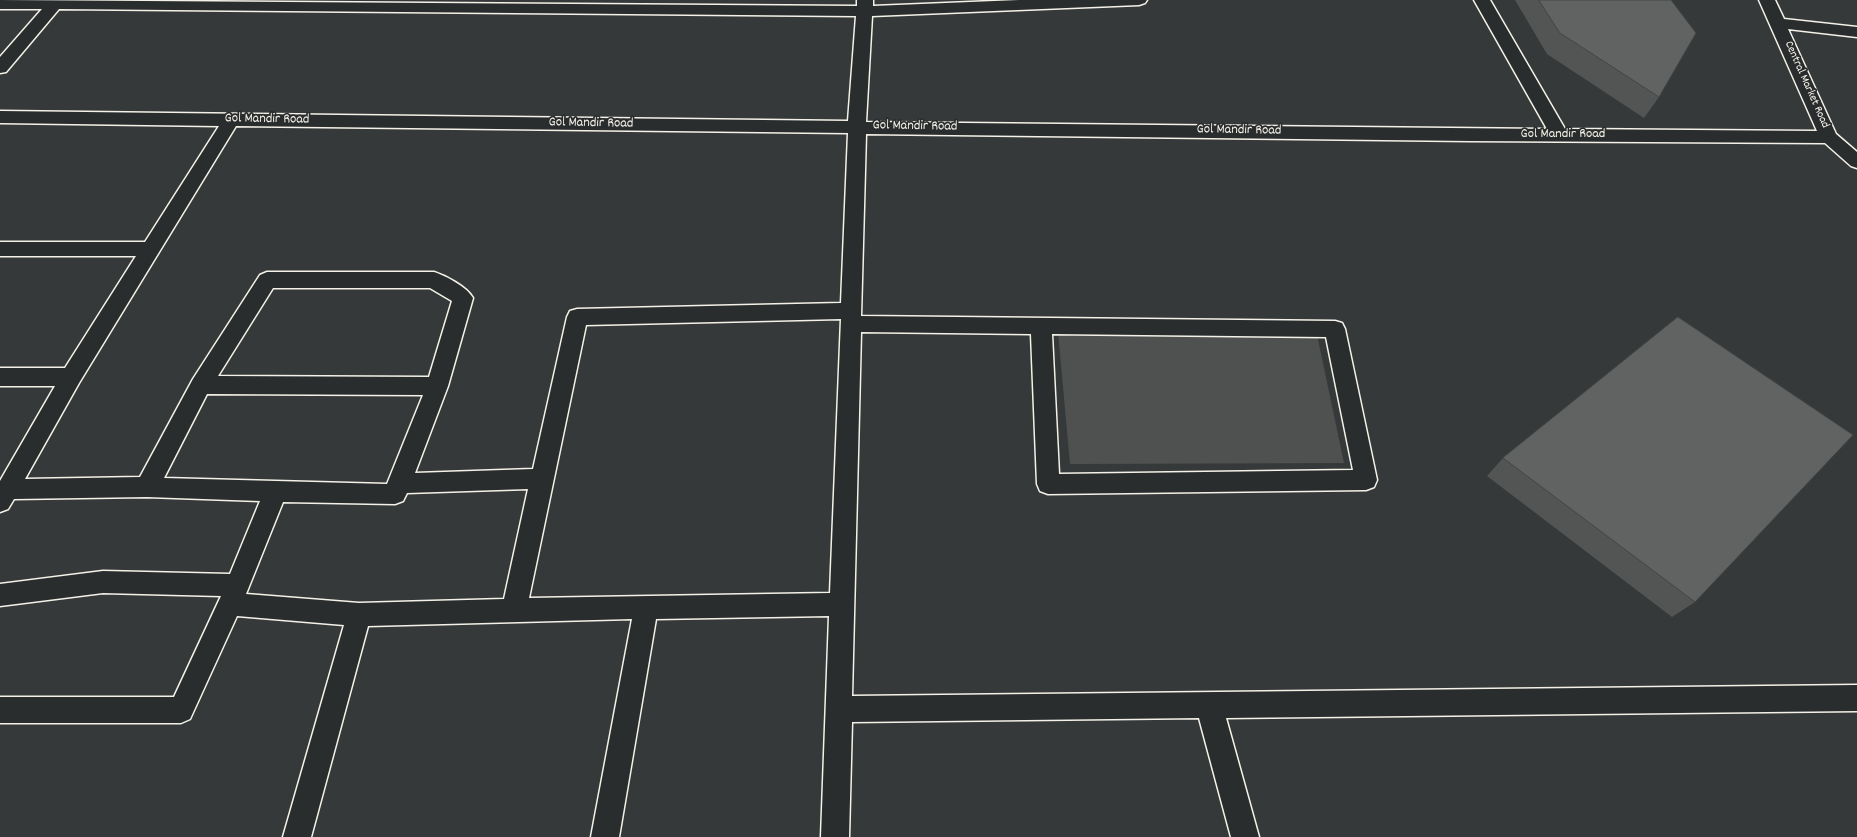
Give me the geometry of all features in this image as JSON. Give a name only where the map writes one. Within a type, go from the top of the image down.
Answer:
[{"type":"street","points":[[0,4],[139,3],[865,6],[1139,0]]},
{"type":"street","points":[[1482,0],[1559,135]]},
{"type":"street","name":"Central Market Road","points":[[1767,0],[1829,137],[1857,162]]},
{"type":"street","points":[[0,68],[55,3]]},
{"type":"street","points":[[835,837],[857,126],[865,6]]},
{"type":"street","points":[[1778,23],[1857,32]]},
{"type":"street","name":"Gol Mandir Road","points":[[0,117],[1829,137]]},
{"type":"street","points":[[4,495],[71,377],[231,120]]},
{"type":"street","points":[[0,249],[150,249]]},
{"type":"street","points":[[4,495],[148,487],[275,492],[395,494],[437,386],[463,298],[434,280],[267,280],[201,385],[148,487]]},
{"type":"street","points":[[514,610],[577,317],[851,318],[1041,326],[1335,329],[1366,480],[1048,484],[1041,326]]},
{"type":"street","points":[[0,377],[71,377]]},
{"type":"street","points":[[201,385],[437,386]]},
{"type":"street","points":[[400,483],[542,479]]},
{"type":"street","points":[[0,710],[181,710],[230,604],[275,492]]},
{"type":"street","points":[[0,595],[103,582],[236,585],[230,604]]},
{"type":"street","points":[[230,604],[359,615],[514,610],[842,604]]},
{"type":"street","points":[[606,837],[646,608]]},
{"type":"street","points":[[297,837],[359,615]]},
{"type":"street","points":[[839,709],[1856,701]]},
{"type":"street","points":[[1209,705],[1245,837]]},
{"type":"shaded area","points":[[1058,332],[1317,335],[1344,463],[1070,464]]},
{"type":"building","points":[[1539,0],[1671,0],[1696,33],[1659,97],[1560,33]]},
{"type":"building","points":[[1678,317],[1853,435],[1695,602],[1503,458]]}]
